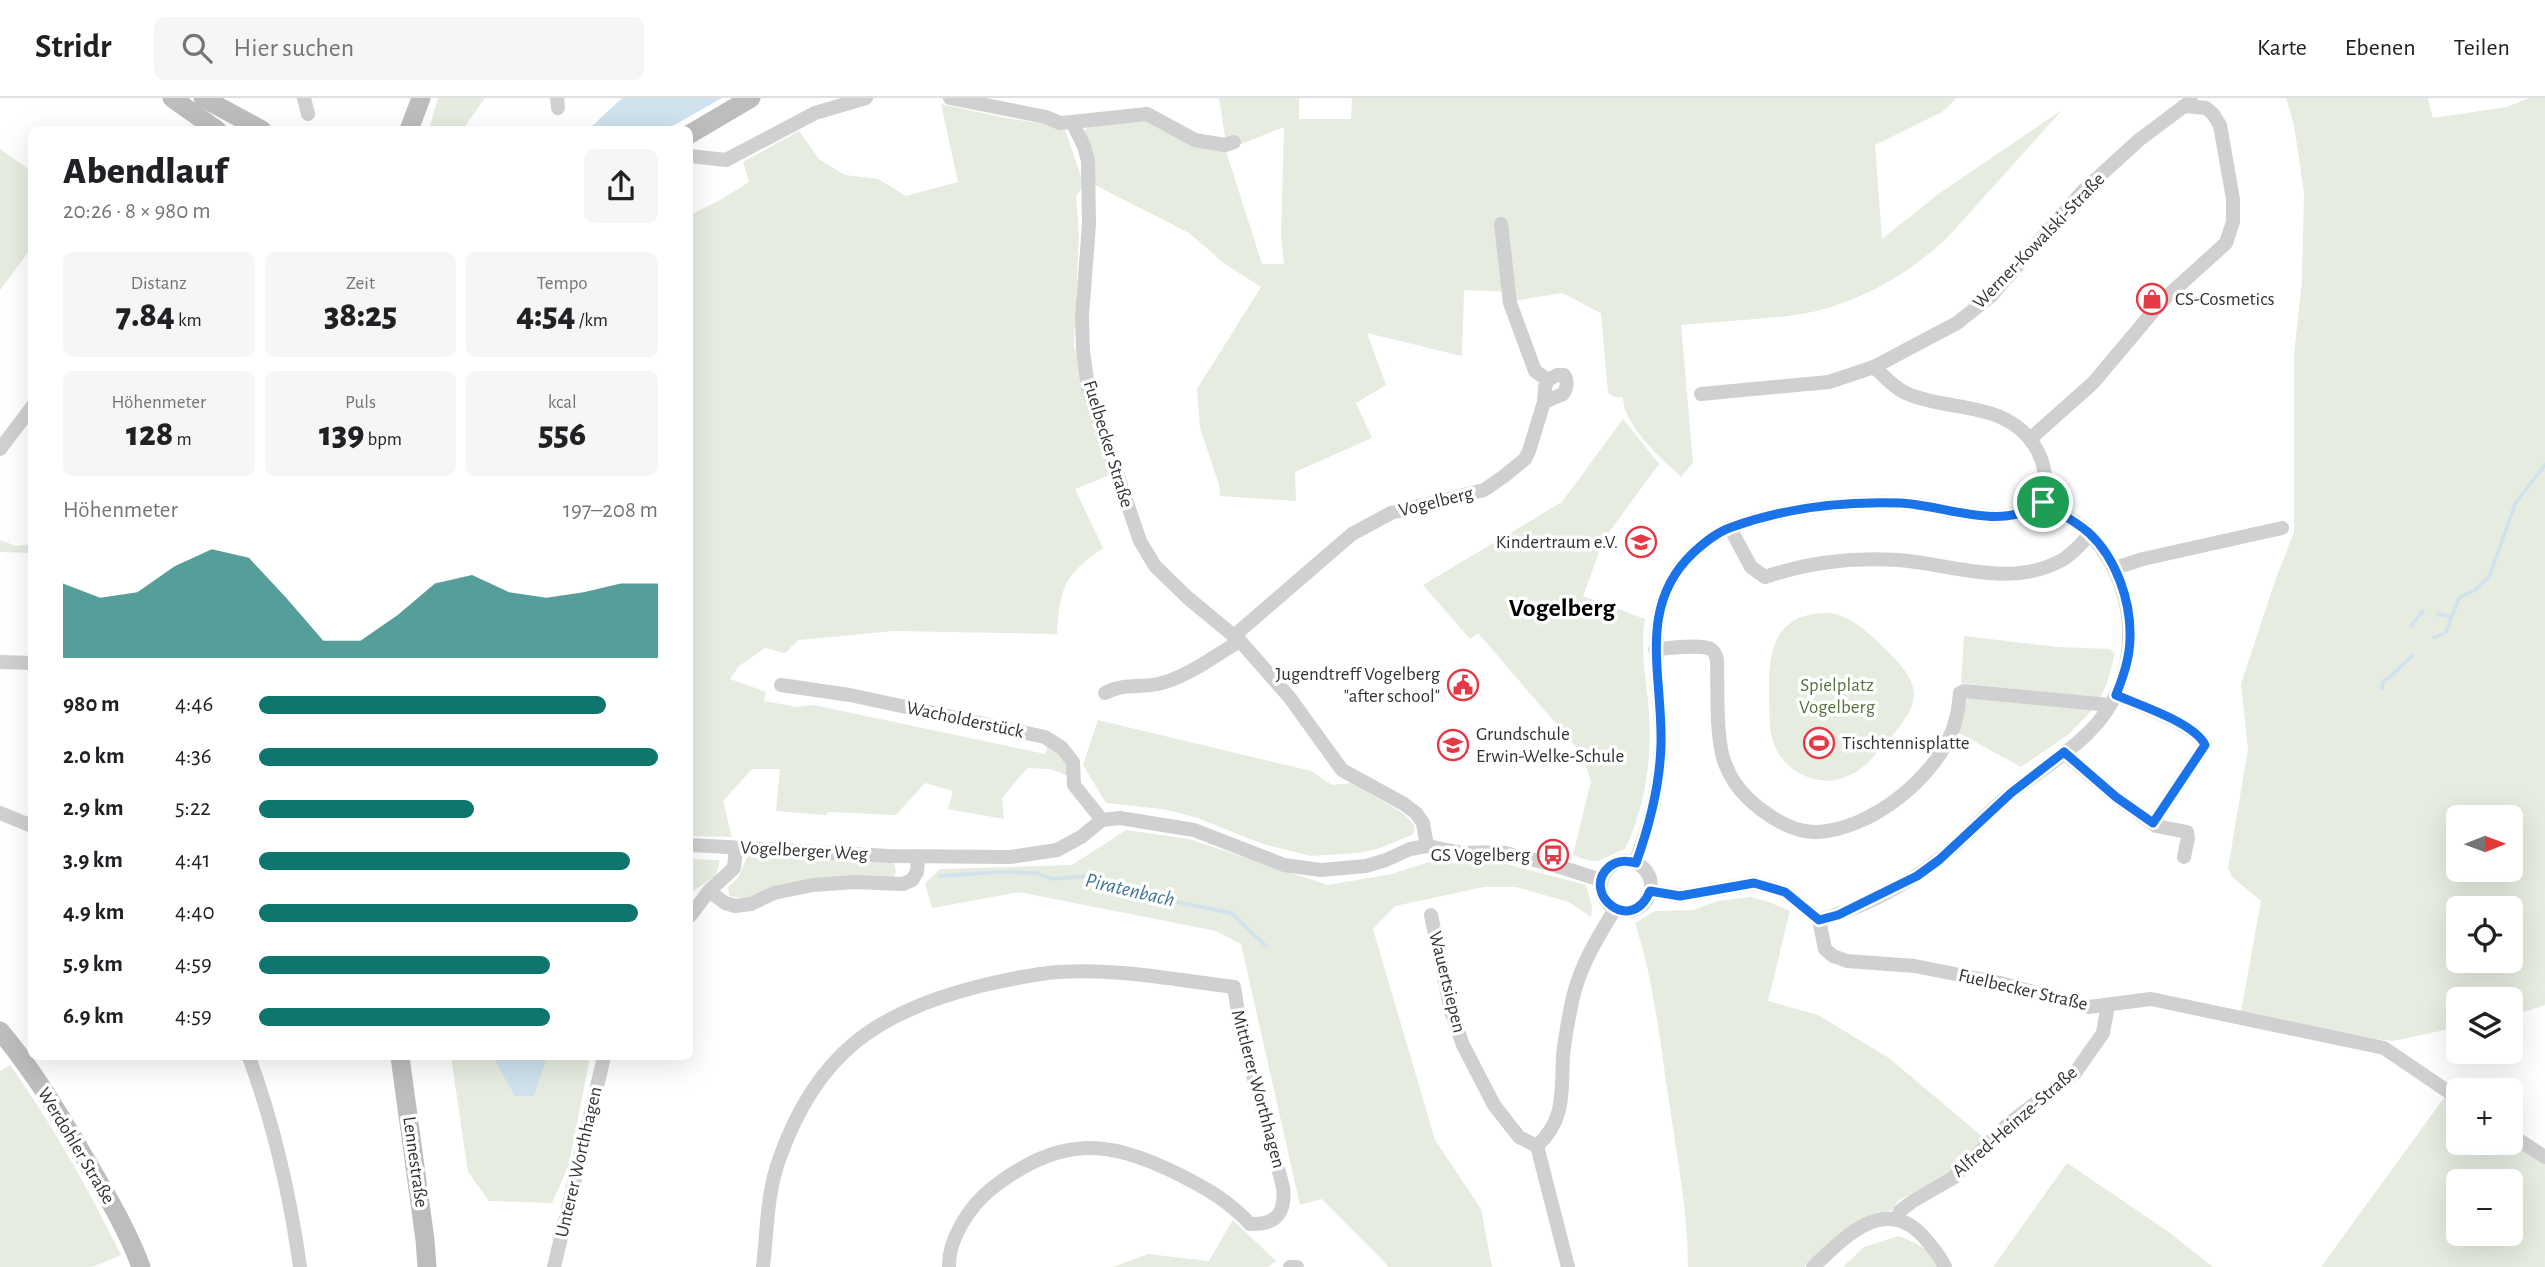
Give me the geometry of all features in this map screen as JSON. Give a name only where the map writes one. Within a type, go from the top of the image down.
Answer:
[{"type":"main road","points":[[172,98],[212,126]]},
{"type":"main road","points":[[203,98],[254,126]]},
{"type":"main road","points":[[693,132],[751,98]]},
{"type":"main road","points":[[218,126],[227,112]]},
{"type":"main road","points":[[399,126],[415,114]]},
{"type":"main road","name":"Werdohler Straße","points":[[0,1031],[26,1064],[65,1124],[113,1208],[141,1267]]},
{"type":"main road","name":"Lennestraße","points":[[400,1060],[427,1267]]},
{"type":"street","points":[[304,98],[308,114]]},
{"type":"street","points":[[693,156],[726,160],[815,113],[866,98]]},
{"type":"street","points":[[950,98],[1046,117],[1060,123],[1147,114],[1195,140],[1226,145],[1234,142]]},
{"type":"street","points":[[2030,439],[2093,383],[2162,301],[2226,243],[2233,222],[2232,199],[2220,125],[2206,108],[2189,102]]},
{"type":"street","name":"Werner-Kowalski-Straße","points":[[1701,394],[1829,382],[1874,367],[1957,323],[1991,296],[2082,192],[2139,140],[2189,102]]},
{"type":"street","name":"Fuelbecker Straße","points":[[1072,122],[1088,161],[1089,224],[1082,316],[1088,388],[1140,541],[1154,566],[1237,638],[1290,698],[1342,770],[1416,813],[1423,823],[1427,846]]},
{"type":"street","name":"Vogelberg","points":[[1501,224],[1510,303],[1535,371],[1548,380]]},
{"type":"street","points":[[1636,863],[1647,832],[1658,778],[1661,744],[1660,693],[1655,649],[1658,612],[1673,579],[1686,560],[1705,543],[1730,528],[1774,514],[1822,506],[1900,503],[1995,517],[2030,512],[2043,502],[2047,485],[2044,466],[2030,439],[2012,422],[2000,416],[1906,394],[1874,367]]},
{"type":"street","name":"Vogelberg","points":[[1237,638],[1352,534],[1391,513],[1485,491],[1525,459],[1544,402],[1548,380],[1564,375],[1567,387],[1563,394],[1544,402]]},
{"type":"street","points":[[0,449],[28,412]]},
{"type":"street","points":[[1650,891],[1680,896],[1754,883],[1785,892],[1819,920],[1838,915],[1917,876],[1939,860],[2011,793],[2088,734],[2112,700],[2126,671],[2131,636],[2125,599],[2115,568],[2090,534],[2043,502]]},
{"type":"street","points":[[1730,528],[1751,567],[1765,577],[1820,562],[1864,559],[1900,560],[1979,574],[2034,570],[2063,559],[2090,534]]},
{"type":"street","points":[[2115,568],[2143,559],[2282,528]]},
{"type":"street","points":[[1105,693],[1114,687],[1156,685],[1173,680],[1237,638]]},
{"type":"street","points":[[1655,649],[1712,649],[1715,653],[1721,750],[1725,765],[1738,787],[1754,805],[1769,816],[1804,831],[1818,832],[1840,828],[1882,810],[1901,797],[1917,782],[1942,750],[1953,730],[1961,692],[1964,691],[2112,700],[2190,729],[2205,745],[2153,823]]},
{"type":"street","points":[[0,662],[28,663]]},
{"type":"street","name":"Wacholderstück","points":[[781,685],[850,695],[1045,737],[1062,748],[1073,762],[1074,785],[1102,820]]},
{"type":"street","points":[[2064,752],[2116,797],[2159,827],[2187,832],[2184,857]]},
{"type":"street","points":[[0,813],[28,824]]},
{"type":"street","points":[[1102,820],[1120,818],[1194,830],[1284,865],[1321,870],[1366,866],[1410,849],[1427,846],[1463,853],[1501,852],[1601,880]]},
{"type":"street","name":"Vogelberger Weg","points":[[693,845],[918,857],[1010,857],[1057,850],[1081,837],[1102,820]]},
{"type":"street","points":[[693,912],[709,891],[734,868],[736,848]]},
{"type":"street","name":"Vogelberger Weg","points":[[709,891],[725,903],[735,906],[751,904],[774,892],[813,886],[855,882],[902,884],[912,880],[917,872],[918,857]]},
{"type":"street","points":[[1619,862],[1636,863],[1650,877],[1650,891],[1642,905],[1636,909],[1615,909],[1602,895],[1601,880],[1605,872],[1619,862]]},
{"type":"street","points":[[1568,1267],[1537,1146],[1550,1134],[1562,1099],[1566,1033],[1578,979],[1594,943],[1615,909]]},
{"type":"street","name":"Wauertsiepen","points":[[1431,915],[1451,1011],[1463,1045],[1494,1105],[1519,1137],[1537,1146]]},
{"type":"street","name":"Fuelbecker Straße","points":[[1819,920],[1825,949],[1840,959],[1915,966],[2000,983],[2089,1007],[2151,999],[2384,1048],[2446,1090]]},
{"type":"street","name":"Mittlerer Worthhagen","points":[[763,1267],[770,1194],[779,1159],[795,1120],[819,1078],[862,1035],[895,1015],[958,992],[1019,977],[1060,972],[1152,975],[1234,987],[1241,1030],[1283,1187],[1285,1203],[1276,1218],[1267,1223],[1250,1224],[1221,1198],[1147,1159],[1112,1149],[1070,1150],[1027,1165],[980,1198],[961,1224],[949,1267]]},
{"type":"street","name":"Alfred-Heinze-Straße","points":[[1896,1218],[1913,1200],[1953,1178],[2008,1124],[2075,1073],[2103,1033],[2108,1005]]},
{"type":"street","points":[[250,1060],[279,1154],[300,1267]]},
{"type":"street","name":"Unterer Worthhagen","points":[[554,1267],[603,1060]]},
{"type":"street","points":[[2523,1143],[2545,1157]]},
{"type":"street","points":[[1813,1267],[1848,1234],[1876,1220],[1896,1218],[1915,1228],[1941,1257],[1945,1267]]},
{"type":"street","points":[[1290,1267],[1297,1267]]},
{"type":"green space","points":[[438,98],[485,98],[465,126],[430,126]]},
{"type":"green space","points":[[1219,98],[1299,98],[1299,119],[1351,119],[1352,98],[1957,98],[1942,112],[1875,145],[1882,239],[1937,195],[2062,110],[1947,238],[1914,265],[1877,288],[1837,305],[1795,315],[1681,325],[1693,463],[1681,477],[1650,447],[1637,430],[1625,410],[1622,397],[1614,397],[1608,393],[1601,313],[1562,293],[1514,301],[1512,292],[1464,290],[1462,356],[1367,333],[1386,385],[1356,403],[1372,438],[1295,472],[1296,501],[1220,496],[1219,484],[1200,428],[1197,389],[1261,287],[1225,264],[1189,233],[1095,185],[1083,133],[1087,127],[1148,117],[1225,148],[1262,264],[1284,264],[1281,235],[1284,127],[1241,144],[1226,143]]},
{"type":"green space","points":[[2286,98],[2428,98],[2433,118],[2507,107],[2529,98],[2545,98],[2545,1005],[2523,1012],[2523,987],[2446,987],[2446,1030],[2393,1041],[2358,1037],[2241,1011],[2261,901],[2232,877],[2228,868],[2248,749],[2241,684],[2294,532],[2294,355],[2302,281],[2304,192],[2294,125]]},
{"type":"green space","points":[[941,104],[1064,127],[1084,185],[1076,196],[1079,234],[1074,345],[1084,390],[1110,475],[1075,489],[1103,548],[1079,567],[1066,584],[1060,604],[1057,634],[894,631],[798,640],[785,653],[765,648],[739,666],[730,679],[766,692],[764,701],[797,707],[814,705],[1045,754],[1048,744],[1067,760],[1068,776],[1051,769],[1027,768],[1002,798],[1004,819],[948,809],[953,791],[925,783],[896,815],[828,812],[826,815],[776,811],[780,769],[752,769],[723,801],[732,837],[693,836],[693,214],[749,182],[743,162],[799,131],[819,159],[845,175],[878,179],[906,196],[958,182]]},
{"type":"green space","points":[[0,149],[28,169],[28,253],[0,290]]},
{"type":"green space","points":[[1623,419],[1659,464],[1604,539],[1583,596],[1645,619],[1643,650],[1649,719],[1649,757],[1639,814],[1625,849],[1594,861],[1573,855],[1591,781],[1582,754],[1478,633],[1470,639],[1423,585],[1562,502]]},
{"type":"green space","points":[[0,540],[16,546],[28,544],[28,553],[0,552]]},
{"type":"green space","name":"Spielplatz Vogelberg","points":[[1829,613],[1850,620],[1879,643],[1906,673],[1914,697],[1904,721],[1866,765],[1850,775],[1827,781],[1804,776],[1785,762],[1778,752],[1770,729],[1769,677],[1774,648],[1786,626],[1811,614]]},
{"type":"green space","points":[[1964,636],[2058,647],[2110,649],[2115,654],[2100,698],[1961,683]]},
{"type":"green space","points":[[1968,698],[2094,708],[2069,734],[2021,767],[1957,732]]},
{"type":"green space","points":[[1098,720],[1311,771],[1332,785],[1351,783],[1404,814],[1415,830],[1412,835],[1377,849],[1311,856],[1263,844],[1195,817],[1162,809],[1106,803],[1083,765]]},
{"type":"green space","points":[[1126,830],[1189,839],[1328,885],[1392,874],[1429,862],[1470,864],[1495,861],[1586,885],[1592,906],[1591,917],[1569,902],[1516,887],[1484,887],[1395,906],[1373,929],[1435,1140],[1481,1209],[1492,1267],[1389,1267],[1322,1199],[1300,1205],[1241,944],[1216,931],[1019,892],[932,908],[925,883],[940,869],[1072,865]]},
{"type":"green space","points":[[761,851],[894,863],[896,872],[893,879],[747,899],[729,896],[728,887],[738,878],[747,857]]},
{"type":"green space","points":[[693,859],[720,860],[716,876],[693,891]]},
{"type":"green space","points":[[1751,897],[1790,911],[1768,1001],[1818,1015],[1889,1058],[1984,1138],[1950,1173],[1899,1200],[1891,1211],[1877,1213],[1855,1223],[1804,1267],[1688,1267],[1684,1205],[1659,1034],[1652,989],[1635,923],[1655,911],[1693,910],[1718,901]]},
{"type":"green space","points":[[451,1060],[589,1060],[569,1165],[552,1203],[489,1201],[468,1172]]},
{"type":"green space","points":[[10,1065],[69,1158],[121,1255],[92,1267],[0,1267],[0,1071]]},
{"type":"green space","points":[[2446,1095],[2446,1155],[2523,1155],[2523,1149],[2545,1160],[2545,1267],[2321,1267]]},
{"type":"green space","points":[[2067,1163],[2166,1230],[2213,1267],[1993,1267]]},
{"type":"green space","points":[[1233,1220],[1276,1261],[1268,1267],[1113,1267],[1148,1254],[1209,1261]]},
{"type":"green space","points":[[1899,1236],[1929,1252],[1941,1267],[1843,1267],[1864,1247]]},
{"type":"water","points":[[622,98],[722,98],[672,126],[592,126]]},
{"type":"water","points":[[495,1060],[546,1060],[534,1096],[515,1096]]},
{"type":"waterway","points":[[2434,638],[2446,632],[2459,598],[2475,590],[2489,577],[2516,502],[2545,465]]},
{"type":"waterway","points":[[2411,626],[2423,611]]},
{"type":"waterway","points":[[2438,614],[2451,617]]},
{"type":"waterway","points":[[2382,689],[2382,684],[2413,655]]},
{"type":"waterway","name":"Piratenbach","points":[[939,876],[1001,872],[1037,873],[1052,879],[1088,876],[1123,891],[1231,913],[1266,946]]},
{"type":"place","name":"CS-Cosmetics","points":[[2152,299]]},
{"type":"place","name":"Kindertraum e.V.","points":[[1641,542]]},
{"type":"place","name":"Jugendtreff Vogelberg \"after school\"","points":[[1463,685]]},
{"type":"place","name":"Tischtennisplatte","points":[[1819,743]]},
{"type":"place","name":"Grundschule Erwin-Welke-Schule","points":[[1453,745]]},
{"type":"place","name":"GS Vogelberg","points":[[1553,855]]},
{"type":"district","name":"Vogelberg","points":[[1562,608]]},
{"type":"route","points":[[2043,502],[2090,534],[2115,568],[2125,599],[2131,636],[2126,671],[2116,695],[2190,729],[2205,745],[2153,823],[2116,797],[2064,752],[2011,793],[1939,860],[1917,876],[1838,915],[1819,920],[1785,892],[1754,883],[1680,896],[1650,891],[1642,905],[1628,911],[1615,909],[1607,902],[1601,888],[1605,872],[1619,862],[1636,863],[1653,810],[1661,744],[1660,693],[1655,649],[1658,612],[1673,579],[1686,560],[1712,537],[1730,528],[1774,514],[1822,506],[1900,503],[1995,517],[2030,512],[2043,502]]}]
